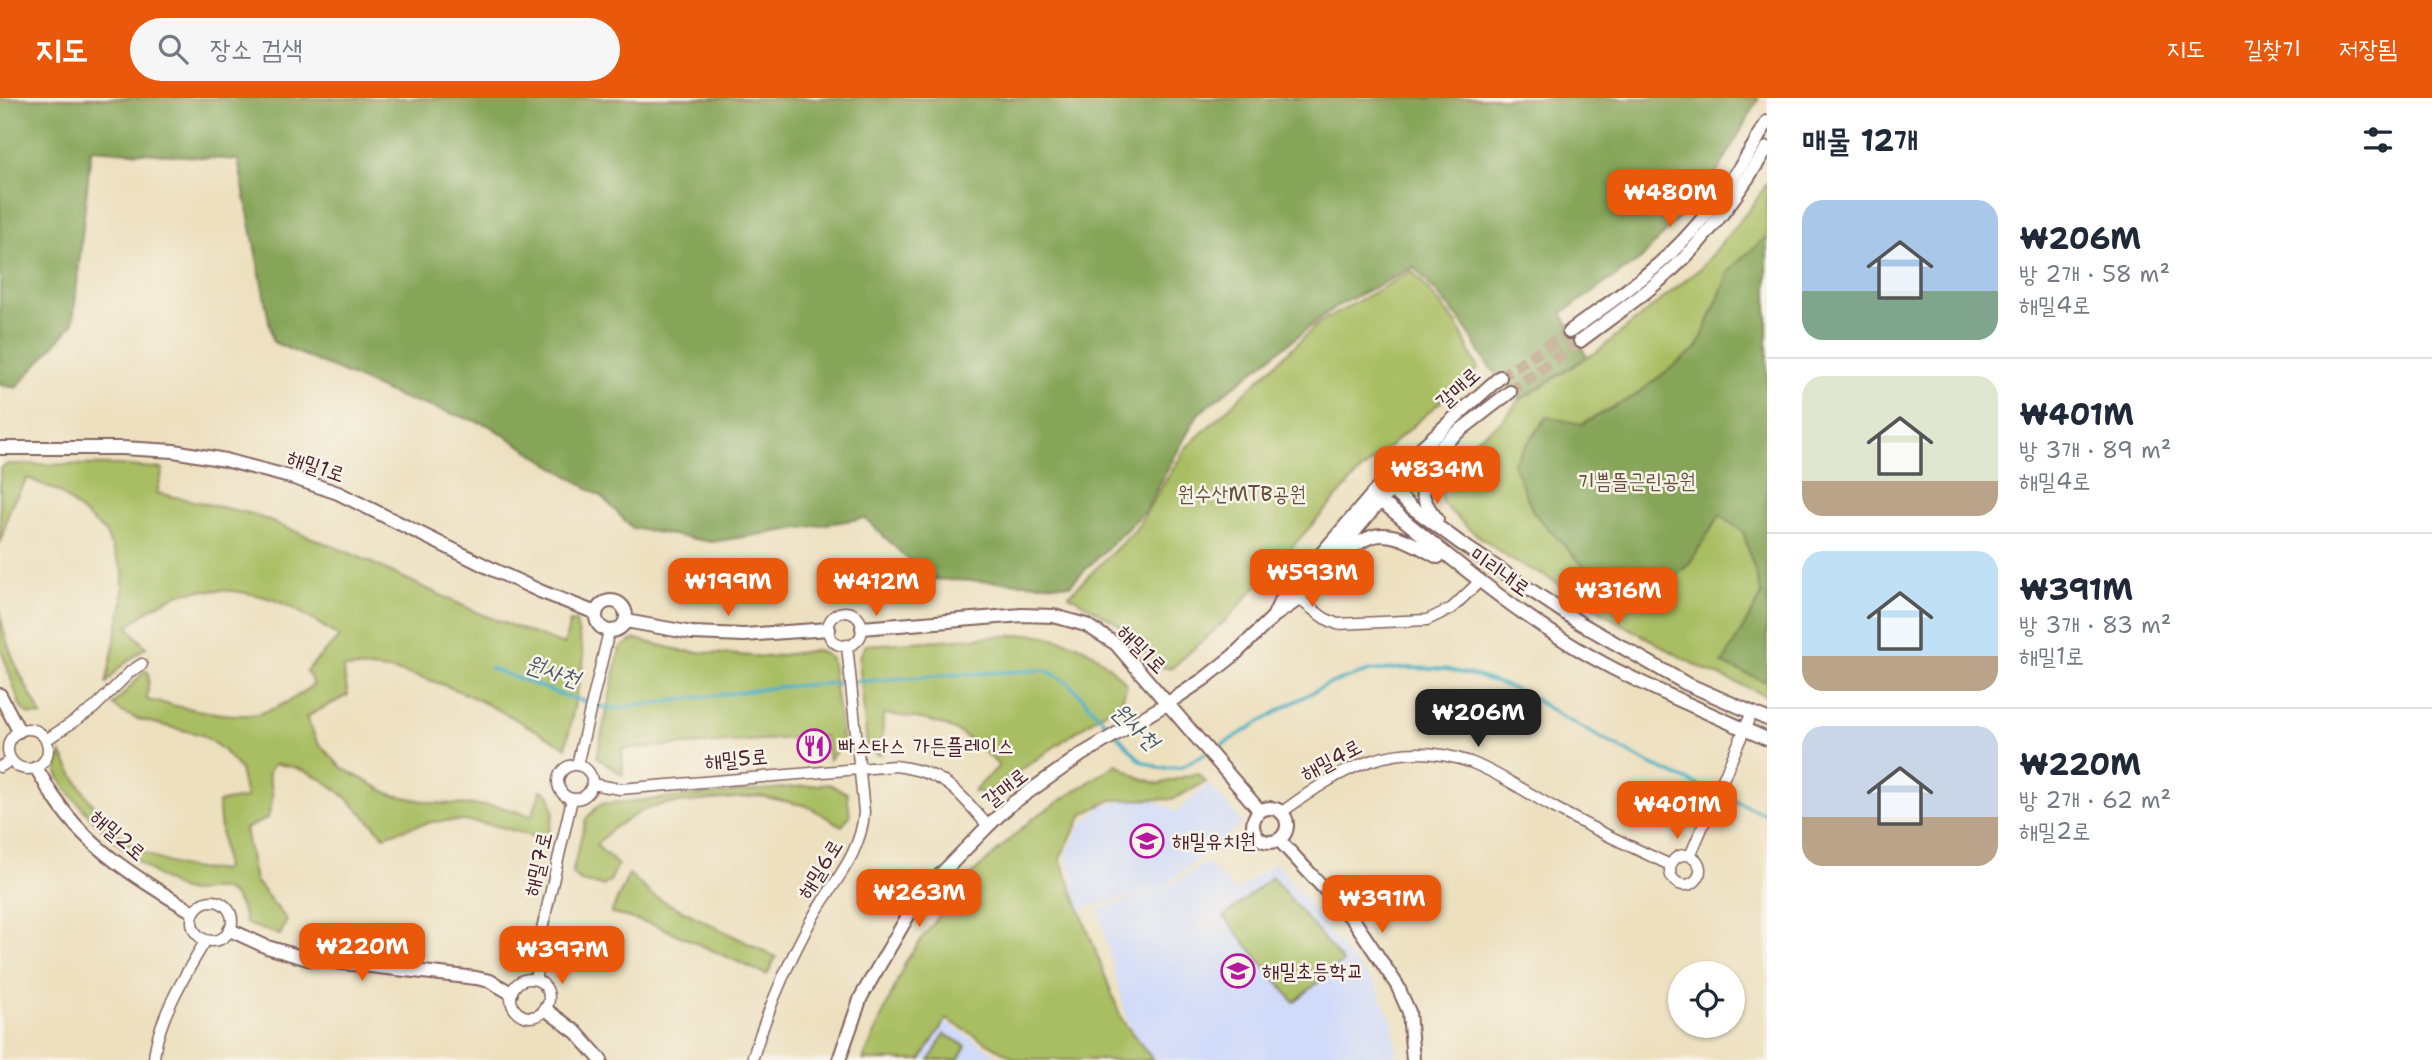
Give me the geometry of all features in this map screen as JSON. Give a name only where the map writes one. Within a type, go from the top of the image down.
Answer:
[{"type":"street","points":[[1569,332],[1648,274],[1700,223],[1741,167],[1767,122]]},
{"type":"street","points":[[1580,341],[1688,255],[1726,209],[1767,148]]},
{"type":"street","name":"갈매로","points":[[1274,616],[1280,602],[1376,498],[1500,376]]},
{"type":"street","name":"갈매로","points":[[1387,487],[1510,392]]},
{"type":"street","points":[[1449,439],[1426,466],[1421,488],[1428,510],[1463,545]]},
{"type":"street","name":"해밀1로","points":[[0,448],[122,448],[174,451],[225,460],[294,478],[338,493],[494,570],[596,613]]},
{"type":"street","name":"미리내로","points":[[1387,487],[1463,545],[1538,597],[1685,683],[1767,719]]},
{"type":"street","name":"갈매로","points":[[839,1060],[861,997],[912,909],[940,875],[1010,805],[1081,755],[1204,679],[1233,656],[1274,616],[1300,598],[1376,498]]},
{"type":"street","name":"미리내로","points":[[1376,498],[1479,582],[1572,644],[1612,668],[1767,738]]},
{"type":"street","points":[[1323,570],[1370,537],[1382,536],[1406,540],[1463,570]]},
{"type":"street","points":[[1300,598],[1324,618],[1337,624],[1427,620],[1452,608],[1479,582]]},
{"type":"street","points":[[618,601],[627,612],[626,621],[619,629],[609,631],[600,627],[596,613],[604,602],[618,601]]},
{"type":"street","points":[[842,612],[856,616],[862,628],[857,640],[847,645],[835,642],[829,629],[834,617],[842,612]]},
{"type":"street","name":"해밀1로","points":[[862,628],[1022,615],[1054,616],[1086,625],[1116,644],[1260,811]]},
{"type":"street","points":[[626,621],[692,633],[731,634],[829,629]]},
{"type":"street","points":[[578,765],[609,631]]},
{"type":"street","name":"해밀6로","points":[[752,1060],[772,1001],[788,965],[809,923],[851,859],[860,838],[864,812],[847,645]]},
{"type":"street","points":[[46,740],[94,708],[130,672],[142,664]]},
{"type":"street","points":[[0,695],[19,731]]},
{"type":"street","points":[[1690,856],[1752,712]]},
{"type":"street","points":[[32,729],[46,740],[46,759],[36,768],[25,769],[11,760],[8,754],[10,741],[19,731],[32,729]]},
{"type":"street","name":"해밀4로","points":[[1282,812],[1359,763],[1403,752],[1428,752],[1481,767],[1560,812],[1671,865]]},
{"type":"street","points":[[0,767],[11,760]]},
{"type":"street","points":[[578,765],[590,774],[592,784],[588,794],[572,799],[562,793],[559,777],[566,768],[578,765]]},
{"type":"street","name":"해밀5로","points":[[592,784],[620,789],[895,766],[932,773],[960,794],[988,826]]},
{"type":"street","name":"해밀2로","points":[[36,768],[56,801],[78,827],[127,870],[193,912]]},
{"type":"street","name":"해밀7로","points":[[536,980],[537,951],[572,799]]},
{"type":"street","points":[[1271,808],[1282,812],[1286,817],[1287,829],[1280,841],[1265,842],[1256,836],[1253,825],[1260,811],[1271,808]]},
{"type":"street","points":[[1280,841],[1354,922],[1398,985],[1409,1012],[1413,1060]]},
{"type":"street","points":[[1678,856],[1690,856],[1698,862],[1700,871],[1693,883],[1684,885],[1675,882],[1671,865],[1678,856]]},
{"type":"street","points":[[202,902],[221,902],[230,911],[230,930],[220,940],[206,940],[200,937],[192,926],[193,912],[202,902]]},
{"type":"street","points":[[230,930],[267,947],[309,959],[476,978],[490,981],[511,993]]},
{"type":"street","points":[[154,1060],[155,1044],[165,1019],[191,964],[206,940]]},
{"type":"street","points":[[523,980],[536,980],[548,992],[545,1009],[536,1016],[519,1014],[512,1005],[511,993],[523,980]]},
{"type":"street","points":[[545,1009],[576,1032],[601,1060]]},
{"type":"shaded area","name":"해밀초등학교","points":[[1208,784],[1243,823],[1162,888],[1206,862],[1237,891],[1276,862],[1350,958],[1375,984],[1393,1023],[1396,1056],[1381,1060],[1153,1060],[1128,1024],[1098,910],[1160,889],[1080,910],[1066,855],[1080,826],[1102,806],[1132,799],[1156,801],[1177,812]]},
{"type":"shaded area","points":[[944,1021],[1005,1060],[922,1060]]},
{"type":"green space","points":[[0,98],[1759,98],[1713,180],[1641,259],[1562,313],[1587,357],[1520,399],[1487,364],[1462,322],[1414,267],[1335,307],[1198,414],[1145,511],[1070,585],[928,579],[865,518],[712,542],[632,528],[603,498],[488,425],[399,397],[273,342],[238,160],[91,149],[73,324],[16,388],[0,385]]},
{"type":"green space","name":"기쁨뜰근린공원","points":[[1767,183],[1767,696],[1699,667],[1606,615],[1545,576],[1511,560],[1469,529],[1442,503],[1441,478],[1445,466],[1468,444],[1500,423],[1519,401],[1599,350],[1702,267],[1753,205]]},
{"type":"green space","points":[[1767,236],[1767,682],[1722,664],[1762,595],[1743,532],[1720,515],[1689,564],[1645,603],[1604,588],[1533,512],[1513,463],[1547,417],[1582,424],[1633,397],[1698,347],[1730,269]]},
{"type":"green space","name":"원수산MTB공원","points":[[1412,271],[1457,324],[1478,369],[1358,474],[1226,620],[1172,668],[1159,667],[1118,624],[1069,595],[1135,530],[1187,447],[1319,323]]},
{"type":"green space","points":[[8,464],[117,465],[163,469],[157,493],[252,514],[357,556],[483,615],[564,645],[570,622],[576,622],[584,657],[566,747],[459,691],[402,673],[373,668],[343,668],[348,695],[306,717],[318,743],[342,768],[390,794],[433,803],[497,806],[532,816],[541,790],[550,795],[554,812],[546,841],[504,828],[462,821],[432,822],[384,836],[336,789],[308,772],[275,764],[269,773],[272,804],[268,818],[245,829],[255,881],[287,920],[280,935],[246,924],[238,902],[228,892],[214,889],[191,892],[159,876],[116,842],[78,803],[57,772],[61,753],[90,800],[123,838],[143,852],[166,862],[192,868],[221,870],[225,867],[218,802],[246,798],[240,769],[222,749],[202,735],[137,719],[113,705],[146,670],[149,674],[147,700],[221,714],[261,713],[289,701],[314,684],[306,671],[339,637],[297,610],[269,599],[220,590],[188,592],[158,604],[128,627],[146,647],[118,669],[106,684],[123,601],[123,571],[105,532],[58,491],[28,478],[11,505],[0,544],[0,468]]},
{"type":"green space","points":[[0,609],[10,651],[42,716],[28,714],[21,708],[0,646]]},
{"type":"green space","points":[[1034,634],[1064,640],[1095,655],[1127,684],[1122,700],[989,792],[973,792],[999,766],[973,741],[947,726],[918,718],[883,714],[882,754],[877,755],[867,747],[859,658],[866,645]]},
{"type":"green space","points":[[635,639],[683,651],[767,657],[817,650],[831,658],[843,744],[829,760],[825,736],[622,749],[623,775],[597,757],[620,648]]},
{"type":"green space","points":[[1117,764],[1138,777],[1159,784],[1197,773],[1206,782],[1173,799],[1111,800],[1083,814],[1060,858],[1122,1020],[1153,1060],[1017,1060],[946,1019],[921,1060],[863,1060],[906,961],[962,884],[1032,819]]},
{"type":"green space","points":[[829,784],[847,793],[850,816],[842,826],[807,806],[760,796],[664,804],[642,811],[612,829],[596,845],[618,865],[610,881],[603,886],[580,881],[572,873],[586,819],[600,804]]},
{"type":"green space","points":[[629,874],[653,896],[776,957],[767,975],[658,926],[611,913]]},
{"type":"green space","points":[[1272,877],[1343,962],[1294,1002],[1224,917]]},
{"type":"green space","points":[[944,1034],[966,1046],[958,1060],[930,1060]]},
{"type":"waterway","name":"원사천","points":[[490,668],[562,695],[611,709],[779,687],[1045,670],[1067,681],[1141,761],[1160,768],[1181,767],[1206,753]]},
{"type":"waterway","name":"원사천","points":[[1213,750],[1328,684],[1370,671],[1445,669],[1480,677],[1523,692],[1564,718],[1652,765],[1767,815]]},
{"type":"tunnel","points":[[1500,377],[1569,332]]},
{"type":"tunnel","points":[[1510,392],[1580,341]]},
{"type":"place","name":"빠스타스 가든플레이스","points":[[814,746]]},
{"type":"place","name":"해밀유치원","points":[[1147,841]]},
{"type":"place","name":"해밀초등학교","points":[[1238,971]]}]
